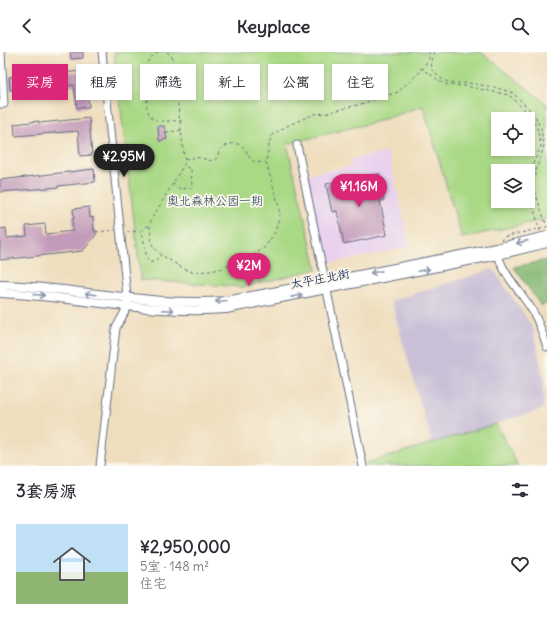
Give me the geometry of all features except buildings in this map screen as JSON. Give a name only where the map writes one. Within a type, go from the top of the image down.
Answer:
[{"type":"main road","name":"太平庄北街","points":[[0,285],[34,287],[180,311],[221,310],[326,286],[497,251],[544,236]]},
{"type":"main road","name":"太平庄北街","points":[[0,293],[127,302]]},
{"type":"street","points":[[0,104],[4,104],[1,52]]},
{"type":"street","points":[[100,466],[116,328],[127,302],[102,52]]},
{"type":"street","points":[[297,145],[363,466]]},
{"type":"street","points":[[497,251],[502,268],[532,309],[541,328],[547,348]]},
{"type":"path","points":[[158,52],[147,61],[146,66],[149,77],[154,78],[157,86],[154,93],[146,102],[147,111],[149,115],[160,121],[165,122],[182,120]]},
{"type":"path","points":[[168,52],[172,57],[185,163],[155,212],[150,226],[152,244],[154,248],[161,255],[192,272],[210,271],[238,263],[254,255],[265,246],[276,232],[280,215],[266,162],[270,140],[273,134],[314,114],[361,104],[398,92],[423,69],[429,58],[430,52]]},
{"type":"path","points":[[434,52],[431,61],[432,70],[440,78],[450,83],[468,83],[513,93],[534,114],[541,129],[544,146],[534,183],[534,189],[547,227],[544,236]]},
{"type":"path","points":[[420,68],[439,81],[448,85],[465,86],[509,95],[531,116],[537,128],[541,146],[533,164]]},
{"type":"path","points":[[166,132],[184,130]]},
{"type":"path","points":[[185,159],[193,157],[210,161],[215,160],[218,156],[219,150],[225,145],[235,143],[243,147],[250,158],[255,162],[266,162]]},
{"type":"path","points":[[172,184],[180,189],[192,188],[191,170],[184,166]]},
{"type":"path","points":[[534,208],[544,236]]},
{"type":"path","points":[[96,232],[142,231],[146,227],[150,226]]},
{"type":"path","points":[[142,231],[147,260],[149,262],[154,262],[161,255]]},
{"type":"path","points":[[497,251],[503,237],[544,236]]},
{"type":"shaded area","points":[[388,152],[410,247],[326,264],[306,175],[352,166],[351,159]]},
{"type":"shaded area","points":[[493,269],[533,328],[544,379],[543,409],[432,443],[391,301]]},
{"type":"green space","name":"奥北森林公园一期","points":[[114,52],[481,52],[547,104],[547,219],[462,238],[423,106],[379,121],[287,144],[317,269],[243,287],[141,280],[120,100],[132,100],[132,64],[115,64]]},
{"type":"green space","points":[[547,260],[547,303],[541,306],[514,267]]},
{"type":"green space","points":[[496,424],[518,466],[367,466],[366,463]]}]
